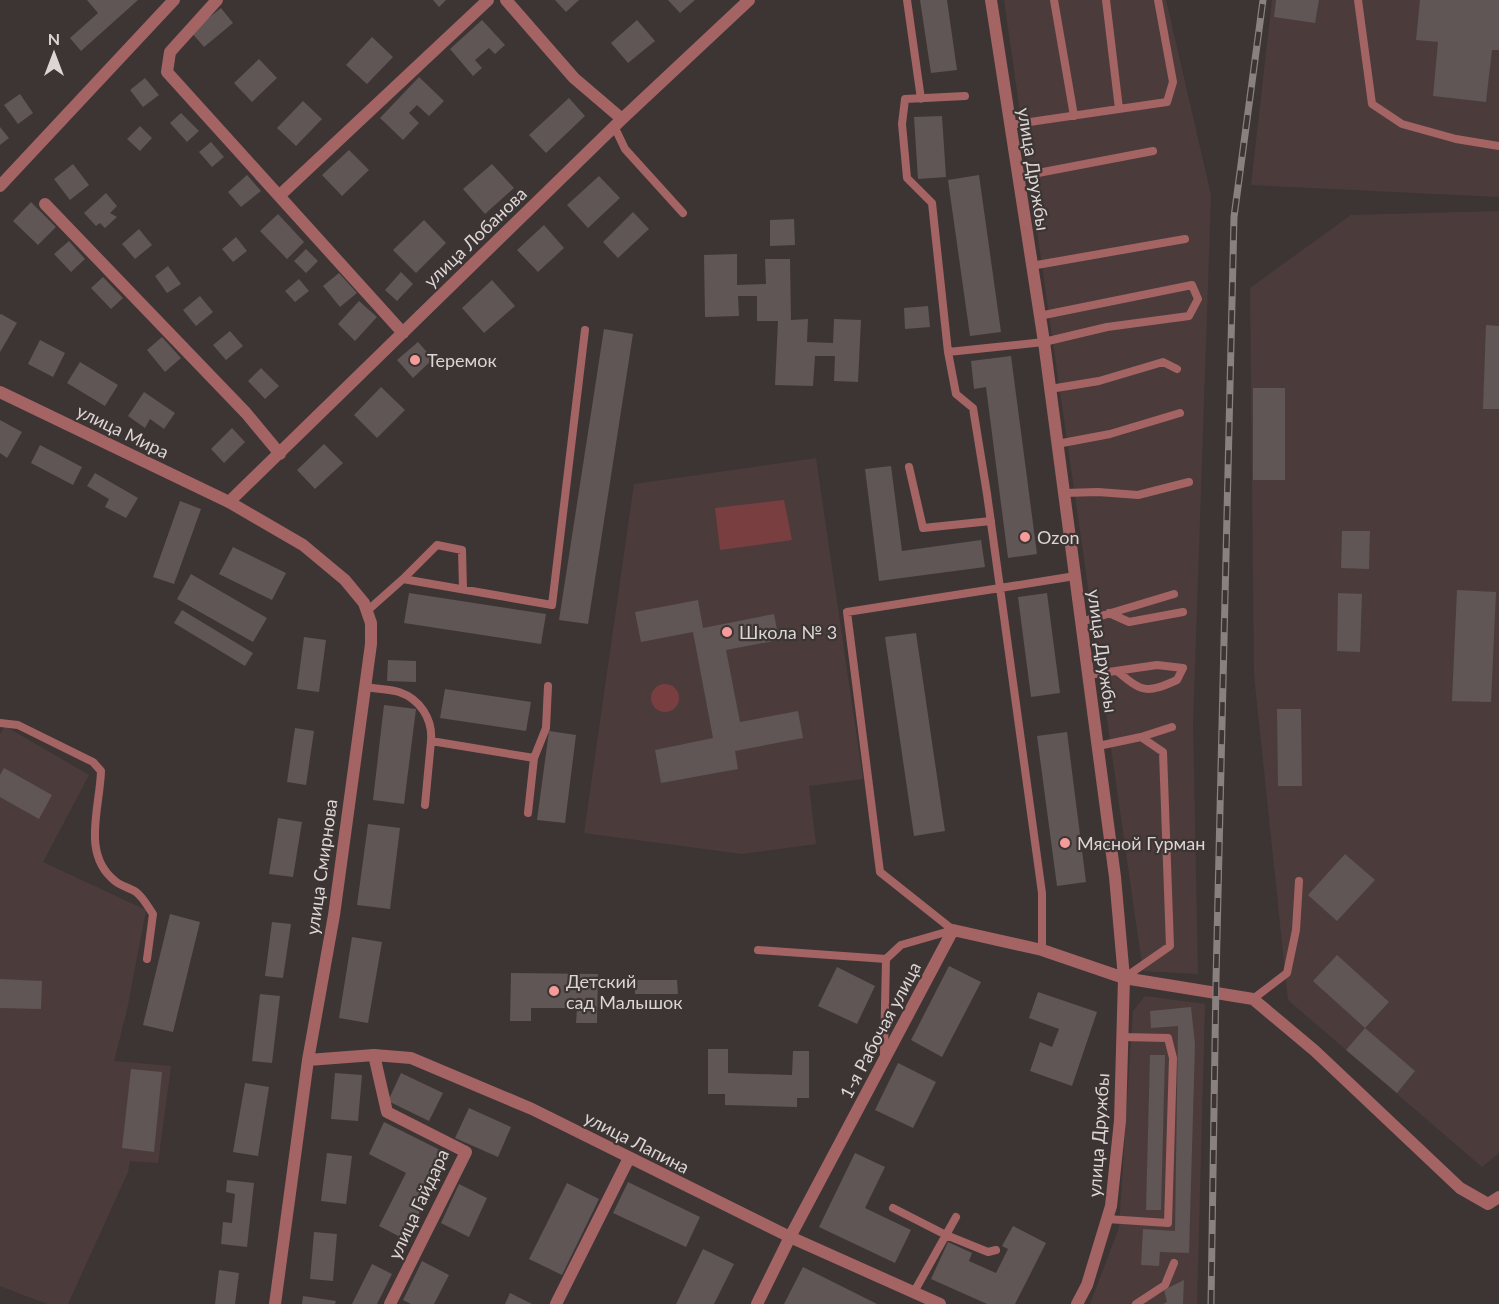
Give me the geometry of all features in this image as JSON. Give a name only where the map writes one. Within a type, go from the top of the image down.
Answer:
[{"type":"street","points":[[0,186],[174,0]]},
{"type":"street","points":[[217,0],[170,52],[167,72],[403,333]]},
{"type":"street","points":[[279,196],[488,0]]},
{"type":"street","points":[[506,0],[574,78],[618,123]]},
{"type":"street","name":"улица Лобанова","points":[[230,502],[618,123],[750,0]]},
{"type":"street","name":"улица Дружбы","points":[[991,0],[1044,342],[1115,877],[1124,978],[1120,1121],[1112,1206],[1087,1285],[1077,1304]]},
{"type":"street","points":[[45,204],[246,413],[280,454]]},
{"type":"street","name":"улица Мира","points":[[0,392],[230,502]]},
{"type":"street","name":"улица Смирнова","points":[[230,502],[303,545],[345,580],[364,603],[371,623],[371,644],[334,915],[308,1060],[275,1304]]},
{"type":"street","points":[[953,930],[1042,950],[1124,978],[1253,999],[1315,1052],[1460,1188],[1488,1204],[1499,1197]]},
{"type":"street","name":"1-я Рабочая улица","points":[[757,1304],[790,1237],[953,930]]},
{"type":"street","name":"улица Лапина","points":[[308,1060],[374,1054],[411,1058],[532,1109],[790,1237],[940,1304]]},
{"type":"street","name":"улица Гайдара","points":[[374,1054],[387,1112],[466,1152],[390,1304]]},
{"type":"street","points":[[556,1304],[629,1158]]},
{"type":"lane","points":[[907,0],[921,99]]},
{"type":"lane","points":[[1054,0],[1074,116]]},
{"type":"lane","points":[[1106,0],[1119,109]]},
{"type":"lane","points":[[1009,125],[1167,102],[1173,82],[1158,0]]},
{"type":"lane","points":[[1358,0],[1372,104],[1401,124],[1456,139],[1499,146]]},
{"type":"lane","points":[[965,96],[905,99],[902,124],[907,178],[932,203],[948,352],[956,394],[973,408],[991,521],[1042,893],[1042,950]]},
{"type":"lane","points":[[618,123],[625,149],[683,213]]},
{"type":"lane","points":[[1017,177],[1154,151]]},
{"type":"lane","points":[[1031,266],[1185,239]]},
{"type":"lane","points":[[948,352],[1044,342],[1107,327],[1189,316],[1198,299],[1192,285],[1039,316]]},
{"type":"lane","points":[[403,579],[552,605],[585,330]]},
{"type":"lane","points":[[1050,389],[1099,381],[1162,362],[1177,369]]},
{"type":"lane","points":[[1057,444],[1110,434],[1180,413]]},
{"type":"lane","points":[[909,467],[923,528],[991,521]]},
{"type":"lane","points":[[1064,493],[1098,492],[1138,495],[1189,482]]},
{"type":"lane","points":[[367,611],[437,545],[462,550],[463,589]]},
{"type":"lane","points":[[953,930],[880,872],[847,612],[1075,576]]},
{"type":"lane","points":[[1081,622],[1174,594]]},
{"type":"lane","points":[[1109,613],[1129,622],[1183,612]]},
{"type":"lane","points":[[1088,675],[1157,665],[1183,668],[1177,680],[1159,689],[1137,688],[1117,671]]},
{"type":"lane","points":[[528,813],[534,758],[546,728],[548,686]]},
{"type":"lane","points":[[365,687],[400,692],[423,706],[432,730],[425,805]]},
{"type":"lane","points":[[0,723],[18,725],[93,762],[100,771],[94,836],[99,862],[115,882],[137,893],[153,914],[147,959]]},
{"type":"lane","points":[[1098,746],[1142,737],[1172,727]]},
{"type":"lane","points":[[1124,978],[1170,946],[1163,752],[1142,737]]},
{"type":"lane","points":[[431,741],[534,758]]},
{"type":"lane","points":[[1253,999],[1287,973],[1296,930],[1299,881]]},
{"type":"lane","points":[[884,1061],[886,959],[901,945],[953,930]]},
{"type":"lane","points":[[758,950],[886,959]]},
{"type":"lane","points":[[1107,1219],[1168,1223],[1173,1058],[1167,1038],[1122,1037]]},
{"type":"lane","points":[[893,1208],[945,1235],[988,1252],[996,1250]]},
{"type":"lane","points":[[914,1292],[956,1217]]},
{"type":"lane","points":[[1136,1304],[1165,1285],[1174,1263]]},
{"type":"shaded area","points":[[1004,0],[1166,0],[1211,195],[1193,724],[1198,974],[1143,971]]},
{"type":"shaded area","points":[[1272,0],[1499,0],[1499,197],[1251,185]]},
{"type":"shaded area","points":[[1499,211],[1499,1153],[1482,1167],[1288,1000],[1254,675],[1250,288],[1351,215]]},
{"type":"shaded area","name":"Школа № 3","points":[[816,458],[863,779],[809,786],[816,844],[742,854],[584,833],[634,484]]},
{"type":"shaded area","points":[[784,500],[792,540],[720,550],[715,508]]},
{"type":"shaded area","points":[[665,684],[675,688],[679,698],[675,708],[665,712],[655,708],[651,698],[655,688]]},
{"type":"shaded area","points":[[5,726],[89,775],[43,862],[146,910],[127,1010],[114,1061],[171,1066],[158,1163],[130,1161],[128,1172],[68,1304],[47,1304],[0,1286],[0,734]]},
{"type":"shaded area","points":[[1145,996],[1205,1004],[1197,1304],[1090,1304],[1119,1228],[1133,1011]]},
{"type":"building","points":[[87,0],[138,0],[81,51],[70,38],[98,13]]},
{"type":"building","points":[[433,0],[446,0],[439,7]]},
{"type":"building","points":[[555,0],[579,0],[566,12]]},
{"type":"building","points":[[668,0],[695,0],[680,13]]},
{"type":"building","points":[[920,0],[947,0],[957,70],[931,73]]},
{"type":"building","points":[[1276,0],[1319,0],[1315,23],[1274,17]]},
{"type":"building","points":[[1420,0],[1499,0],[1499,50],[1492,50],[1486,102],[1433,96],[1438,42],[1416,40]]},
{"type":"building","points":[[221,8],[233,23],[204,47],[191,32]]},
{"type":"building","points":[[482,20],[505,45],[495,54],[489,48],[475,60],[482,68],[473,76],[450,49]]},
{"type":"building","points":[[637,20],[655,41],[628,63],[611,43]]},
{"type":"building","points":[[372,37],[393,57],[367,84],[346,65]]},
{"type":"building","points":[[259,59],[277,78],[252,102],[234,83]]},
{"type":"building","points":[[419,77],[444,101],[429,116],[417,105],[409,113],[419,123],[403,140],[380,118]]},
{"type":"building","points":[[145,78],[159,95],[143,107],[130,90]]},
{"type":"building","points":[[20,94],[33,113],[18,124],[4,105]]},
{"type":"building","points":[[569,98],[585,116],[546,153],[529,135]]},
{"type":"building","points":[[303,101],[322,119],[296,146],[277,128]]},
{"type":"building","points":[[181,113],[199,131],[187,142],[170,123]]},
{"type":"building","points":[[942,116],[946,177],[918,179],[914,117]]},
{"type":"building","points":[[140,126],[152,138],[140,151],[127,139]]},
{"type":"building","points":[[0,127],[9,138],[0,145]]},
{"type":"building","points":[[211,142],[224,157],[212,167],[199,152]]},
{"type":"building","points":[[349,150],[369,170],[342,196],[322,175]]},
{"type":"building","points":[[73,164],[89,185],[70,200],[54,179]]},
{"type":"building","points":[[492,164],[514,188],[485,214],[463,189]]},
{"type":"building","points":[[247,175],[261,191],[241,207],[228,192]]},
{"type":"building","points":[[979,175],[1001,332],[970,336],[948,180]]},
{"type":"building","points":[[599,176],[620,198],[588,228],[567,205]]},
{"type":"building","points":[[106,193],[117,206],[110,213],[117,217],[105,228],[100,223],[96,226],[84,213]]},
{"type":"building","points":[[31,202],[56,227],[38,245],[13,221]]},
{"type":"building","points":[[633,212],[649,229],[618,258],[603,242]]},
{"type":"building","points":[[278,214],[304,242],[287,259],[260,231]]},
{"type":"building","points":[[794,219],[795,245],[770,246],[770,220]]},
{"type":"building","points":[[424,220],[446,243],[416,273],[393,250]]},
{"type":"building","points":[[544,225],[564,248],[538,272],[517,250]]},
{"type":"building","points":[[139,229],[152,245],[135,259],[122,244]]},
{"type":"building","points":[[236,237],[247,251],[233,262],[222,249]]},
{"type":"building","points":[[69,241],[85,259],[71,272],[54,254]]},
{"type":"building","points":[[306,249],[318,261],[306,273],[294,261]]},
{"type":"building","points":[[737,254],[737,285],[766,284],[765,259],[790,259],[791,320],[808,319],[807,342],[833,343],[834,319],[861,320],[858,382],[834,381],[835,356],[815,356],[813,386],[775,385],[778,321],[757,321],[757,296],[738,296],[739,316],[705,317],[704,255]]},
{"type":"building","points":[[168,266],[181,284],[167,293],[155,276]]},
{"type":"building","points":[[401,272],[413,284],[397,301],[385,290]]},
{"type":"building","points":[[339,273],[357,293],[340,307],[323,286]]},
{"type":"building","points":[[103,277],[123,298],[111,309],[91,288]]},
{"type":"building","points":[[299,279],[309,291],[295,302],[285,291]]},
{"type":"building","points":[[492,280],[515,306],[484,333],[462,308]]},
{"type":"building","points":[[200,296],[213,312],[196,326],[183,310]]},
{"type":"building","points":[[359,301],[377,317],[355,341],[338,324]]},
{"type":"building","points":[[928,306],[930,327],[905,329],[904,308]]},
{"type":"building","points":[[0,315],[17,323],[0,352]]},
{"type":"building","points":[[1486,325],[1499,326],[1499,409],[1483,409]]},
{"type":"building","points":[[604,329],[633,334],[588,624],[559,620]]},
{"type":"building","points":[[230,331],[243,346],[226,360],[213,345]]},
{"type":"building","points":[[162,337],[181,358],[165,372],[147,350]]},
{"type":"building","points":[[40,340],[65,353],[53,377],[28,364]]},
{"type":"building","name":"Теремок","points":[[418,342],[433,359],[413,378],[397,360]]},
{"type":"building","points":[[1011,356],[1037,554],[1008,558],[986,387],[974,389],[971,361]]},
{"type":"building","points":[[80,362],[118,385],[105,406],[67,383]]},
{"type":"building","points":[[261,368],[279,386],[265,399],[248,381]]},
{"type":"building","points":[[381,387],[405,410],[377,438],[354,415]]},
{"type":"building","points":[[1253,388],[1285,388],[1285,480],[1253,480]]},
{"type":"building","points":[[144,392],[175,413],[164,429],[150,419],[145,428],[128,416]]},
{"type":"building","points":[[0,420],[22,432],[7,458],[0,453]]},
{"type":"building","points":[[232,428],[245,442],[224,463],[211,449]]},
{"type":"building","points":[[324,444],[343,463],[315,489],[297,470]]},
{"type":"building","points":[[40,445],[82,467],[73,485],[31,463]]},
{"type":"building","points":[[891,466],[902,551],[981,540],[985,567],[879,581],[865,469]]},
{"type":"building","points":[[95,473],[138,498],[126,518],[105,507],[109,499],[87,486]]},
{"type":"building","points":[[180,501],[201,509],[174,584],[153,577]]},
{"type":"building","points":[[1342,531],[1370,531],[1369,569],[1341,568]]},
{"type":"building","points":[[233,547],[286,573],[272,600],[219,574]]},
{"type":"building","points":[[191,574],[267,618],[253,642],[177,599]]},
{"type":"building","points":[[1457,590],[1496,592],[1491,702],[1452,701]]},
{"type":"building","points":[[409,593],[546,614],[541,644],[404,623]]},
{"type":"building","points":[[1047,593],[1060,693],[1031,697],[1018,597]]},
{"type":"building","points":[[1338,593],[1362,594],[1360,652],[1337,651]]},
{"type":"building","points":[[698,600],[703,628],[774,614],[779,640],[726,650],[740,722],[798,711],[803,738],[735,751],[738,769],[661,783],[655,750],[713,738],[693,632],[641,642],[635,612]]},
{"type":"building","points":[[182,610],[253,653],[245,666],[174,623]]},
{"type":"building","points":[[916,633],[945,831],[914,836],[885,637]]},
{"type":"building","points":[[304,637],[326,640],[319,692],[297,689]]},
{"type":"building","points":[[388,660],[416,661],[416,682],[387,681]]},
{"type":"building","points":[[445,689],[531,702],[526,731],[440,718]]},
{"type":"building","points":[[384,705],[416,709],[404,804],[373,800]]},
{"type":"building","points":[[1277,709],[1301,709],[1302,786],[1278,786]]},
{"type":"building","points":[[295,728],[314,731],[306,785],[287,782]]},
{"type":"building","points":[[549,731],[576,735],[565,823],[537,820]]},
{"type":"building","points":[[1067,732],[1086,882],[1057,886],[1037,736]]},
{"type":"building","points":[[4,768],[52,795],[39,819],[0,797],[0,775]]},
{"type":"building","points":[[278,818],[302,822],[293,877],[269,874]]},
{"type":"building","points":[[368,824],[400,828],[390,909],[357,905]]},
{"type":"building","points":[[1345,854],[1375,880],[1337,921],[1308,895]]},
{"type":"building","points":[[170,914],[200,922],[173,1032],[143,1025]]},
{"type":"building","points":[[272,922],[291,924],[283,978],[265,976]]},
{"type":"building","points":[[352,937],[382,942],[368,1023],[339,1018]]},
{"type":"building","points":[[1337,955],[1389,1002],[1365,1028],[1313,981]]},
{"type":"building","points":[[949,966],[981,982],[942,1057],[911,1040]]},
{"type":"building","points":[[837,967],[875,986],[857,1024],[818,1006]]},
{"type":"building","name":"Детский сад Малышок","points":[[511,973],[598,974],[597,1023],[576,1023],[577,1008],[531,1008],[531,1021],[510,1021]]},
{"type":"building","points":[[0,979],[42,981],[41,1009],[0,1008]]},
{"type":"building","points":[[635,980],[677,980],[678,994],[635,994]]},
{"type":"building","points":[[1038,992],[1097,1012],[1072,1086],[1030,1071],[1040,1042],[1052,1047],[1059,1029],[1029,1018]]},
{"type":"building","points":[[260,994],[280,996],[272,1063],[252,1061]]},
{"type":"building","points":[[1191,1007],[1195,1044],[1189,1253],[1160,1252],[1159,1266],[1141,1265],[1143,1229],[1175,1231],[1178,1026],[1151,1028],[1150,1011]]},
{"type":"building","points":[[1365,1028],[1415,1071],[1397,1093],[1346,1050]]},
{"type":"building","points":[[708,1049],[728,1049],[728,1073],[792,1075],[793,1051],[809,1051],[809,1098],[797,1098],[797,1107],[725,1105],[725,1094],[708,1094]]},
{"type":"building","points":[[1150,1055],[1165,1055],[1161,1210],[1146,1210]]},
{"type":"building","points":[[898,1063],[936,1082],[913,1128],[875,1110]]},
{"type":"building","points":[[131,1069],[162,1072],[154,1152],[122,1148]]},
{"type":"building","points":[[335,1073],[362,1075],[358,1121],[331,1119]]},
{"type":"building","points":[[401,1073],[443,1093],[429,1121],[388,1101]]},
{"type":"building","points":[[245,1083],[269,1087],[258,1156],[233,1152]]},
{"type":"building","points":[[469,1108],[511,1127],[498,1157],[455,1138]]},
{"type":"building","points":[[384,1122],[448,1154],[406,1240],[379,1226],[406,1173],[369,1154]]},
{"type":"building","points":[[327,1153],[352,1156],[346,1204],[321,1201]]},
{"type":"building","points":[[855,1153],[885,1167],[865,1208],[911,1230],[895,1263],[819,1227]]},
{"type":"building","points":[[227,1180],[254,1183],[247,1247],[221,1244],[223,1222],[232,1223],[235,1194],[226,1192]]},
{"type":"building","points":[[628,1182],[700,1217],[686,1247],[613,1213]]},
{"type":"building","points":[[567,1183],[599,1199],[562,1275],[529,1259]]},
{"type":"building","points":[[459,1184],[487,1198],[469,1237],[441,1223]]},
{"type":"building","points":[[1013,1226],[1046,1243],[1015,1304],[987,1304],[931,1279],[948,1242],[972,1253],[969,1261],[996,1273],[1008,1249],[1002,1246]]},
{"type":"building","points":[[314,1232],[337,1234],[333,1281],[310,1279]]},
{"type":"building","points":[[703,1249],[734,1264],[714,1304],[676,1304]]},
{"type":"building","points":[[422,1261],[449,1275],[434,1304],[411,1304],[403,1300]]},
{"type":"building","points":[[372,1264],[392,1274],[377,1304],[352,1304]]},
{"type":"building","points":[[803,1267],[877,1304],[784,1304]]},
{"type":"building","points":[[219,1270],[239,1273],[235,1304],[215,1304]]},
{"type":"building","points":[[1184,1280],[1183,1304],[1163,1304],[1167,1302],[1164,1290]]},
{"type":"building","points":[[510,1293],[532,1304],[505,1304]]},
{"type":"building","points":[[303,1296],[336,1301],[335,1304],[302,1304]]},
{"type":"railway","points":[[1211,1304],[1216,980],[1234,217],[1263,0]]},
{"type":"place","name":"Теремок","points":[[415,360]]},
{"type":"place","name":"Ozon","points":[[1025,537]]},
{"type":"place","name":"Школа № 3","points":[[727,632]]},
{"type":"place","name":"Мясной Гурман","points":[[1065,843]]},
{"type":"place","name":"Детский сад Малышок","points":[[554,991]]}]
